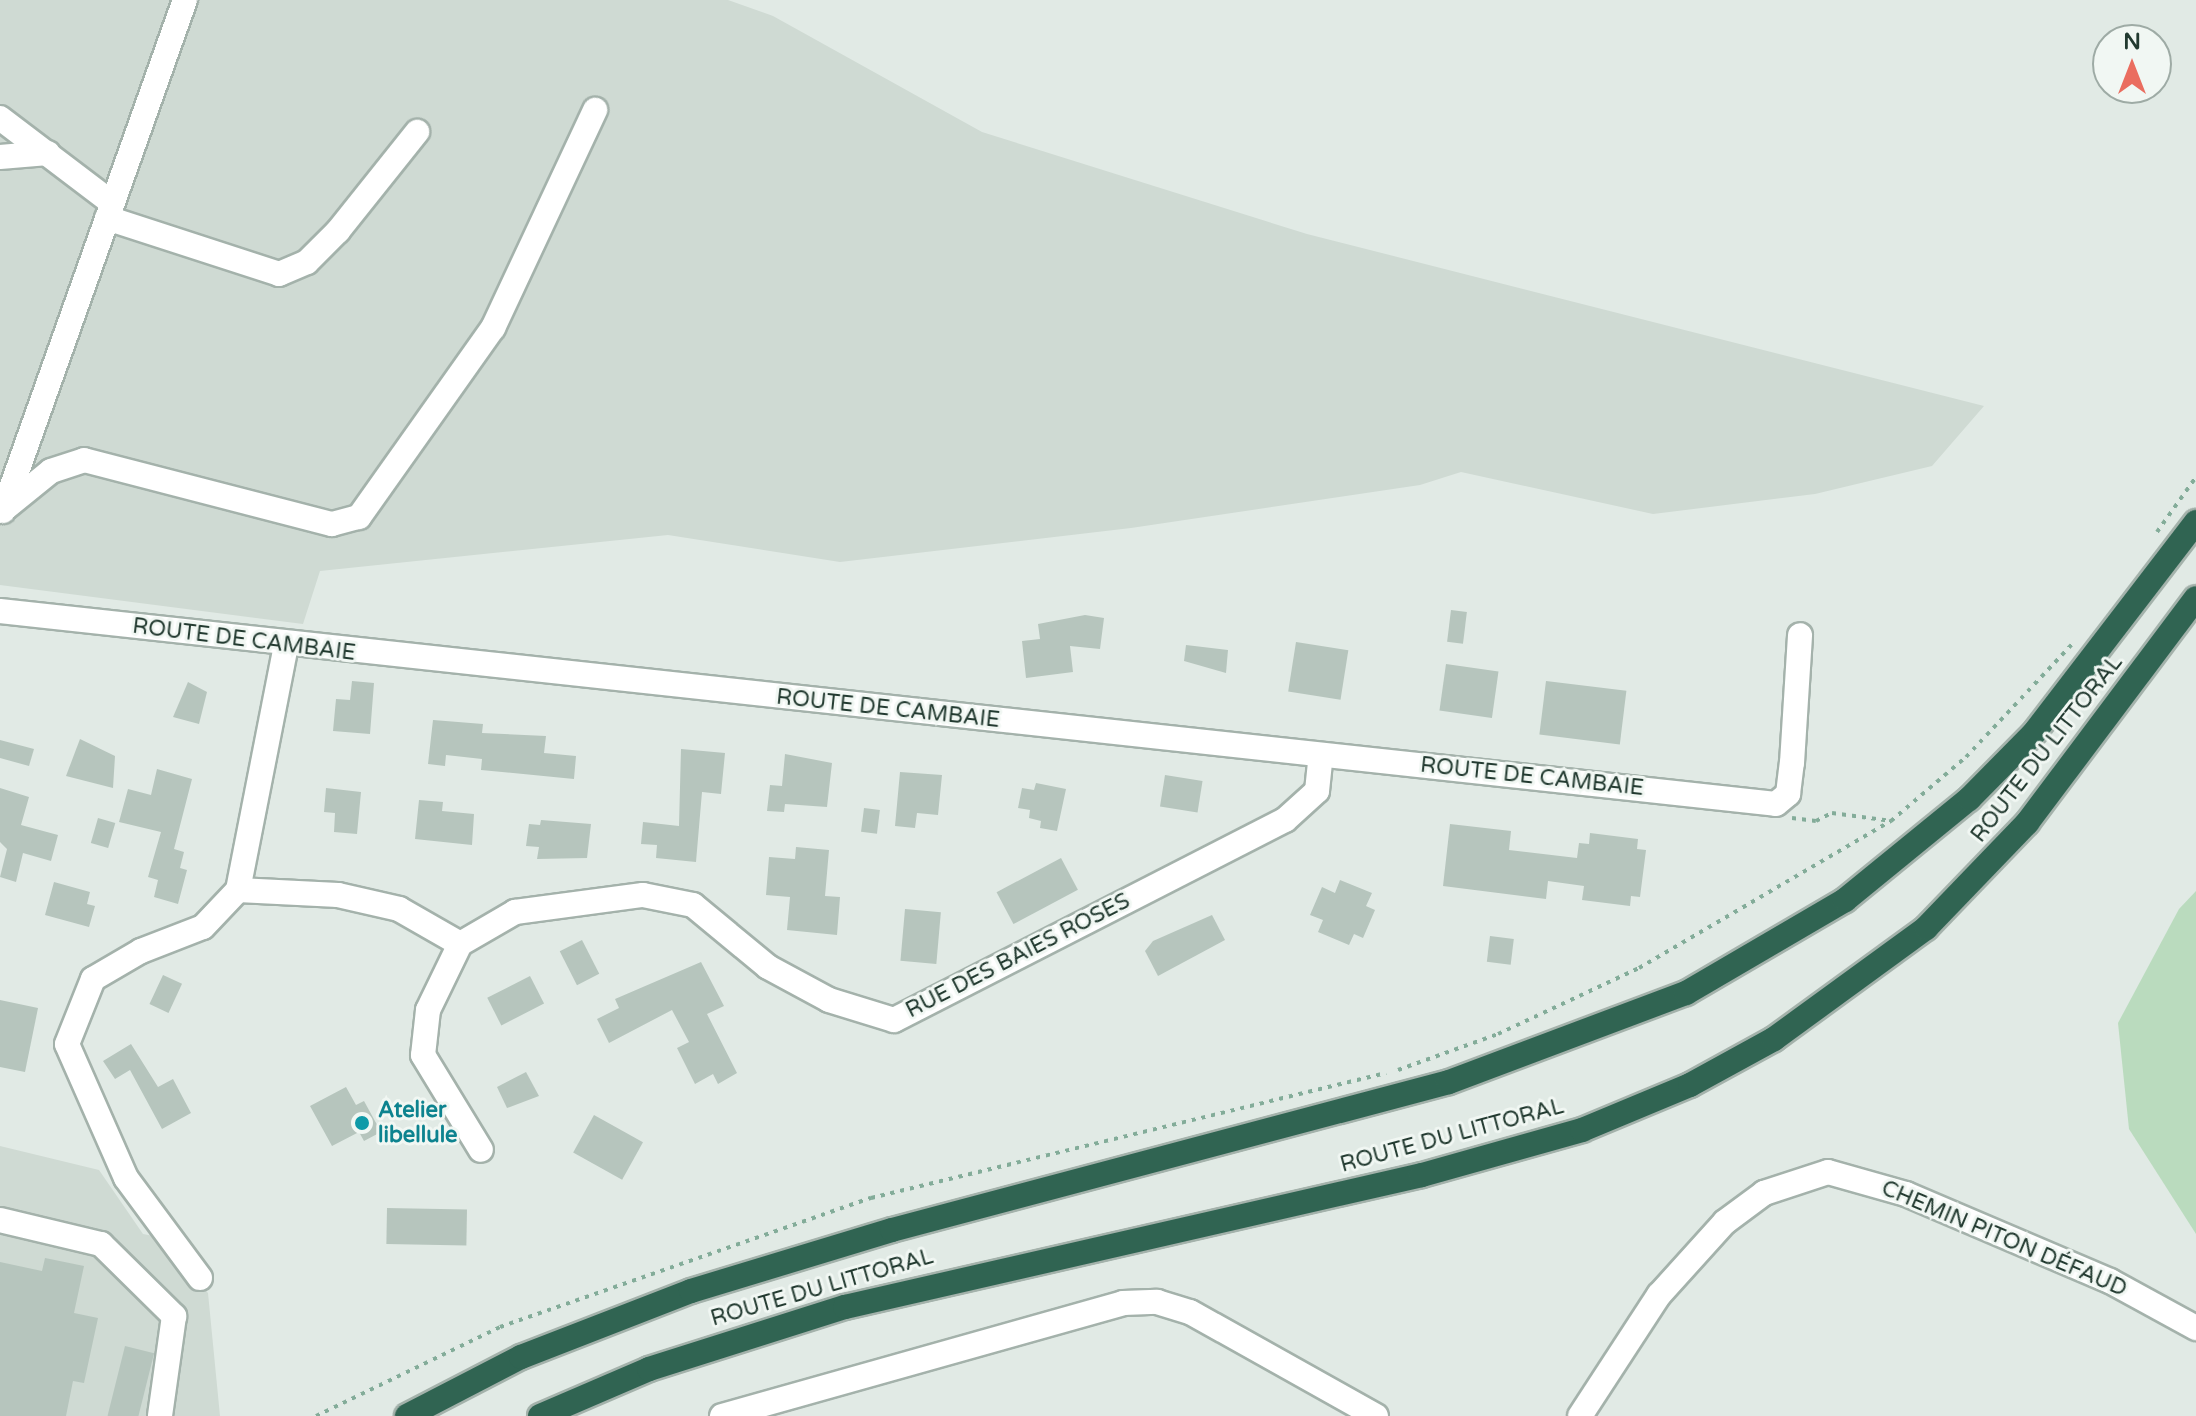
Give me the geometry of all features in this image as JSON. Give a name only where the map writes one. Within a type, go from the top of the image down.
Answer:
[{"type":"highway","name":"ROUTE DU LITTORAL","points":[[407,1416],[521,1357],[691,1291],[1051,1188],[1449,1082],[1686,993],[1845,900],[1958,809],[2034,733],[2146,594],[2196,522]]},
{"type":"highway","name":"ROUTE DU LITTORAL","points":[[540,1416],[649,1369],[831,1311],[1422,1175],[1582,1130],[1690,1085],[1812,1013],[1926,928],[2027,823],[2196,598]]},
{"type":"street","points":[[1,515],[185,0]]},
{"type":"street","points":[[1,515],[51,471],[84,460],[332,524],[359,517],[493,328],[595,110]]},
{"type":"street","points":[[0,118],[48,153],[110,210],[279,274],[307,262],[338,231],[417,132]]},
{"type":"street","points":[[0,157],[48,153]]},
{"type":"street","name":"ROUTE DE CAMBAIE","points":[[0,611],[286,646],[1776,804]]},
{"type":"street","points":[[1776,804],[1788,794],[1800,635]]},
{"type":"street","points":[[200,1278],[126,1178],[67,1044],[93,979],[141,951],[203,927],[238,890],[286,646]]},
{"type":"street","name":"RUE DES BAIES ROSES","points":[[460,944],[515,912],[643,895],[693,905],[768,967],[829,1000],[894,1020],[1285,820],[1317,791],[1321,755]]},
{"type":"street","points":[[238,890],[338,895],[399,909],[460,944],[428,1010],[423,1055],[481,1150]]},
{"type":"street","name":"CHEMIN PITON DÉFAUD","points":[[1580,1416],[1659,1295],[1725,1222],[1764,1193],[1828,1172],[1906,1194],[2110,1281],[2196,1328]]},
{"type":"street","points":[[0,1220],[101,1244],[174,1316],[160,1416]]},
{"type":"street","points":[[722,1416],[1123,1303],[1157,1302],[1190,1312],[1376,1416]]},
{"type":"path","points":[[2152,540],[2196,477]]},
{"type":"path","points":[[316,1416],[500,1327],[871,1198],[1398,1070],[1498,1034],[1639,968],[1891,821],[1966,757],[2081,634]]},
{"type":"path","points":[[1776,804],[1788,817],[1816,821],[1832,813],[1891,821]]},
{"type":"shaded area","points":[[0,0],[728,0],[773,16],[982,132],[1307,234],[1984,406],[1932,466],[1815,494],[1653,514],[1461,472],[1420,485],[1131,528],[840,562],[668,535],[320,571],[303,624],[0,585]]},
{"type":"shaded area","points":[[0,1146],[99,1170],[143,1234],[159,1237],[208,1293],[220,1416],[0,1416]]},
{"type":"green space","points":[[2196,891],[2196,1234],[2129,1129],[2118,1023],[2179,909]]},
{"type":"building","points":[[1451,610],[1467,612],[1463,644],[1447,642]]},
{"type":"building","points":[[1085,615],[1104,618],[1100,649],[1070,646],[1073,672],[1026,678],[1022,641],[1040,639],[1038,624]]},
{"type":"building","points":[[1296,642],[1348,650],[1341,700],[1288,691]]},
{"type":"building","points":[[1186,645],[1228,650],[1226,673],[1184,661]]},
{"type":"building","points":[[1446,664],[1498,671],[1492,718],[1439,711]]},
{"type":"building","points":[[352,681],[374,683],[370,734],[333,731],[336,699],[350,700]]},
{"type":"building","points":[[1546,681],[1626,691],[1620,744],[1539,735]]},
{"type":"building","points":[[188,682],[207,692],[199,724],[173,717]]},
{"type":"building","points":[[433,720],[483,724],[482,733],[546,736],[544,753],[576,756],[574,779],[481,770],[482,759],[446,755],[445,766],[428,764]]},
{"type":"building","points":[[80,739],[115,756],[113,788],[66,776]]},
{"type":"building","points":[[0,740],[34,749],[29,766],[0,758]]},
{"type":"building","points":[[681,749],[725,753],[721,794],[702,792],[696,862],[656,858],[657,845],[641,844],[643,822],[679,826]]},
{"type":"building","points":[[785,754],[832,763],[827,807],[785,804],[784,812],[767,811],[770,785],[782,786]]},
{"type":"building","points":[[157,769],[192,779],[174,849],[184,852],[180,868],[187,870],[178,904],[154,897],[158,880],[148,877],[161,832],[119,822],[128,789],[151,795]]},
{"type":"building","points":[[900,772],[942,775],[938,815],[917,813],[915,828],[895,826]]},
{"type":"building","points":[[1165,775],[1203,781],[1198,813],[1160,807]]},
{"type":"building","points":[[1036,783],[1066,789],[1057,831],[1040,828],[1041,821],[1029,818],[1030,810],[1018,808],[1022,788],[1034,790]]},
{"type":"building","points":[[0,788],[29,797],[21,825],[58,835],[51,861],[23,853],[16,882],[0,877],[7,849],[0,842]]},
{"type":"building","points":[[326,788],[361,792],[357,834],[334,832],[335,813],[324,812]]},
{"type":"building","points":[[419,800],[443,802],[442,811],[474,814],[472,845],[415,839]]},
{"type":"building","points":[[864,808],[880,810],[877,834],[861,832]]},
{"type":"building","points":[[98,818],[115,823],[108,848],[91,843]]},
{"type":"building","points":[[541,820],[591,824],[587,858],[537,859],[539,847],[526,846],[529,824],[540,825]]},
{"type":"building","points":[[1450,824],[1511,831],[1509,850],[1577,858],[1579,843],[1589,844],[1590,833],[1638,839],[1637,849],[1646,850],[1640,897],[1631,896],[1630,906],[1582,900],[1584,886],[1548,881],[1546,899],[1443,886]]},
{"type":"building","points":[[796,847],[829,850],[825,896],[840,897],[837,935],[787,930],[790,897],[766,895],[769,857],[795,859]]},
{"type":"building","points":[[1061,858],[1078,890],[1013,924],[997,892]]},
{"type":"building","points":[[1340,880],[1372,893],[1366,906],[1375,910],[1363,938],[1354,934],[1349,945],[1318,932],[1323,920],[1310,915],[1322,887],[1335,893]]},
{"type":"building","points":[[54,882],[90,892],[87,904],[95,906],[89,927],[45,915]]},
{"type":"building","points":[[905,909],[941,912],[936,964],[900,961]]},
{"type":"building","points":[[1212,915],[1225,940],[1158,976],[1145,951],[1153,941]]},
{"type":"building","points":[[1490,936],[1514,939],[1511,965],[1487,962]]},
{"type":"building","points":[[582,940],[599,974],[577,985],[560,951]]},
{"type":"building","points":[[701,962],[724,1006],[707,1014],[737,1073],[718,1084],[713,1074],[695,1084],[677,1048],[689,1042],[672,1010],[609,1043],[597,1019],[619,1008],[615,999]]},
{"type":"building","points":[[163,975],[182,984],[169,1013],[149,1004]]},
{"type":"building","points":[[530,976],[544,1004],[501,1025],[487,998]]},
{"type":"building","points":[[0,1000],[38,1008],[25,1072],[0,1067]]},
{"type":"building","points":[[131,1044],[158,1087],[173,1079],[191,1113],[162,1129],[130,1070],[115,1079],[103,1061]]},
{"type":"building","points":[[526,1072],[539,1096],[507,1108],[497,1087]]},
{"type":"building","points":[[346,1087],[356,1105],[364,1101],[381,1132],[364,1141],[359,1132],[332,1146],[310,1106]]},
{"type":"building","points":[[594,1115],[643,1142],[622,1180],[573,1153]]},
{"type":"building","points":[[387,1208],[467,1209],[466,1245],[386,1244]]},
{"type":"building","points":[[45,1258],[84,1266],[74,1313],[98,1318],[84,1383],[73,1381],[66,1416],[0,1416],[0,1262],[42,1271]]},
{"type":"building","points":[[125,1346],[154,1353],[138,1416],[108,1416]]},
{"type":"place","name":"Atelier libellule","points":[[362,1123]]}]
